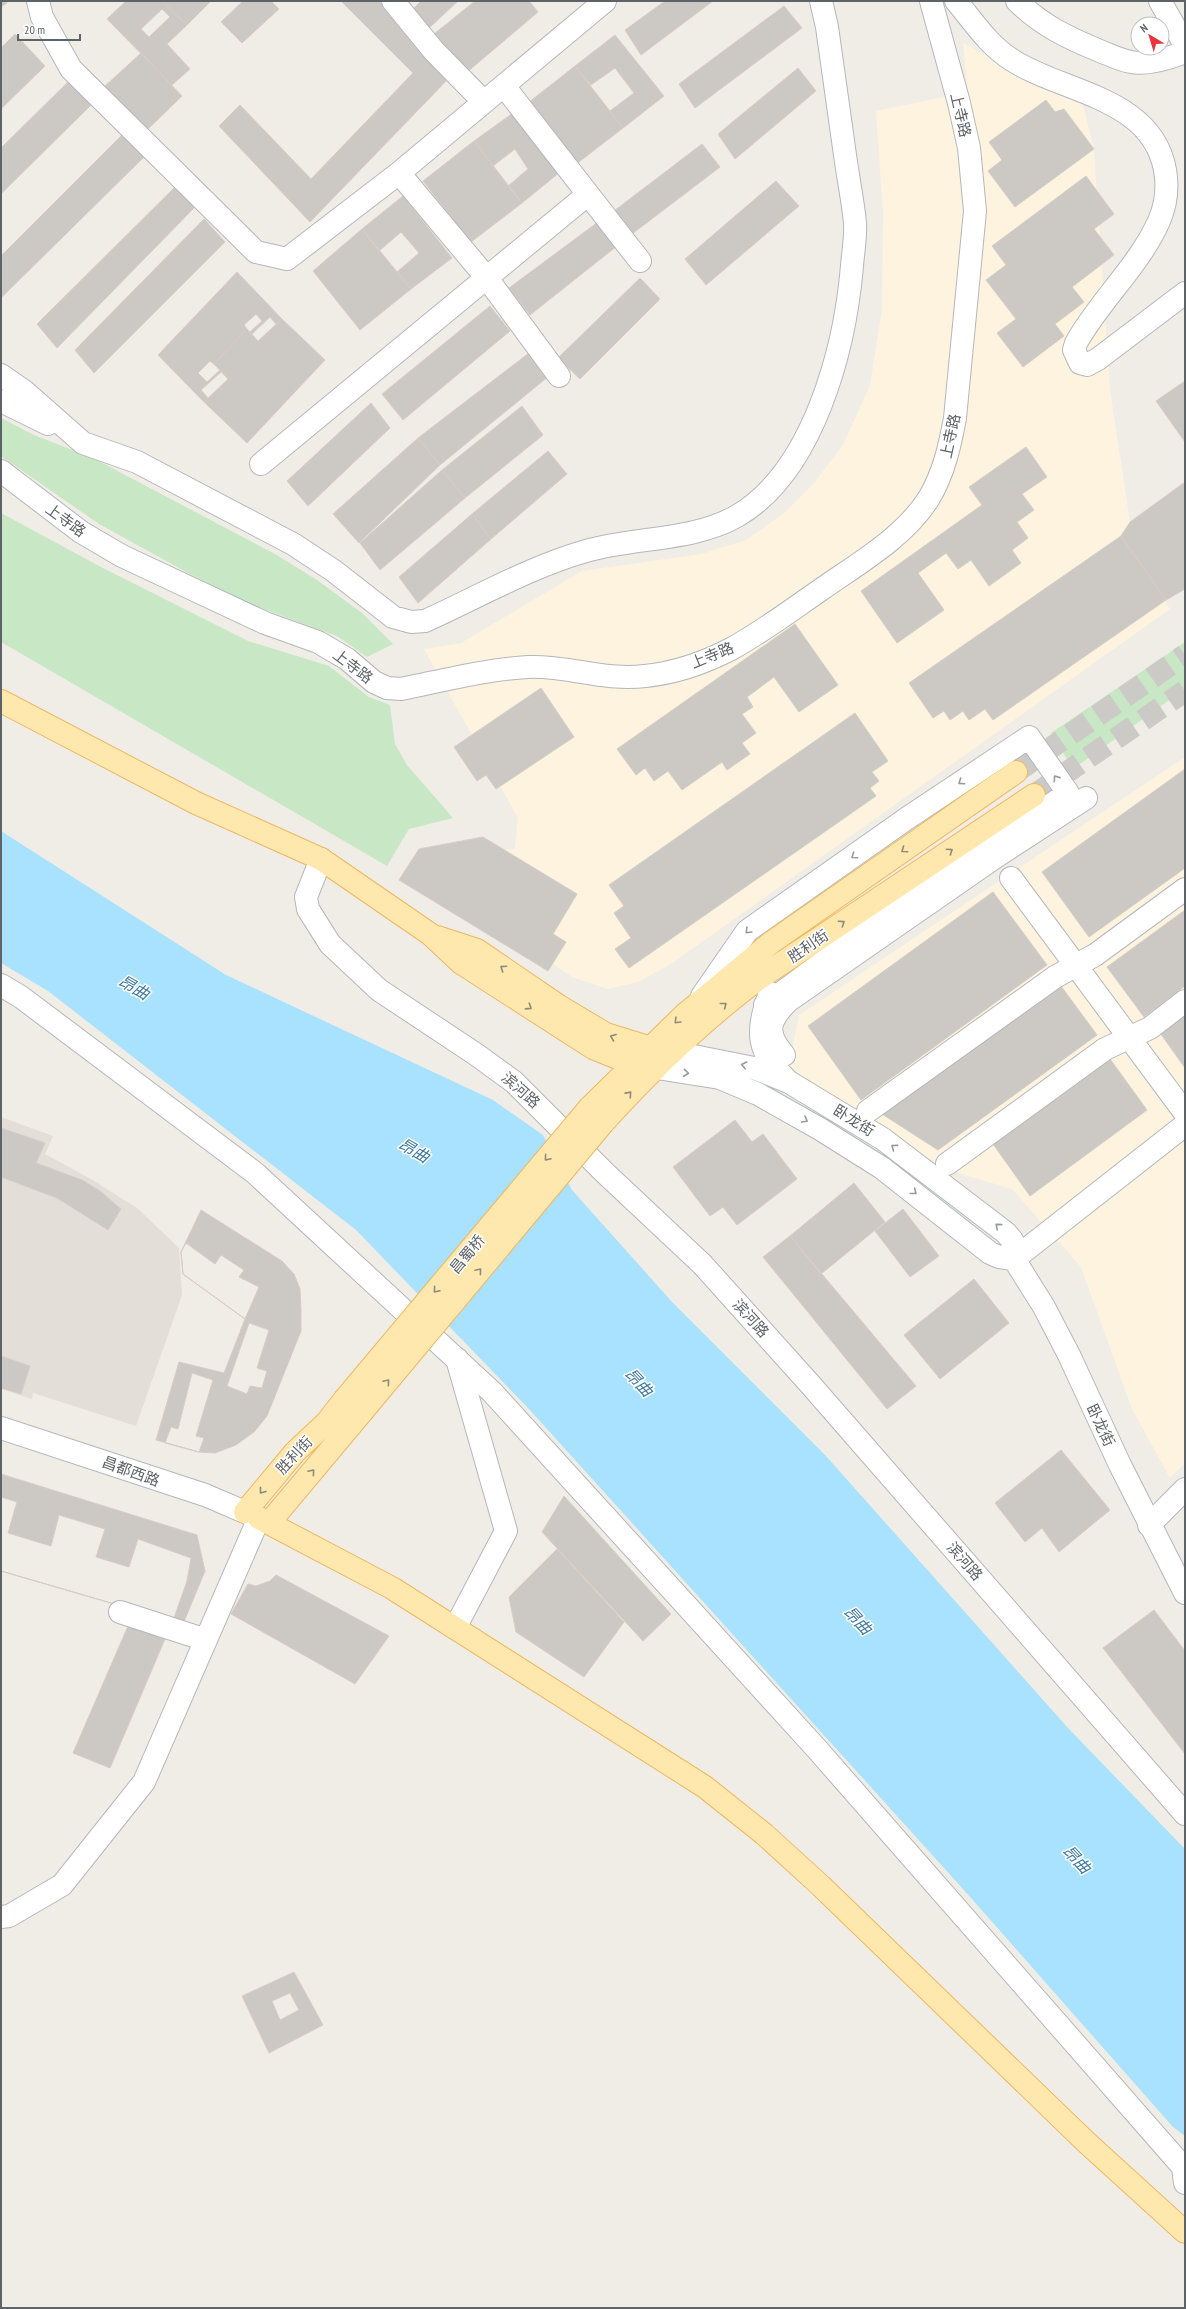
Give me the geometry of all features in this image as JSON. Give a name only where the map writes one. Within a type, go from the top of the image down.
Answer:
[{"type":"main road","points":[[1,701],[196,803],[321,859],[430,934],[461,963],[565,1030],[612,1057],[633,1064]]},
{"type":"main road","name":"胜利街","points":[[596,1115],[633,1064],[698,1003],[772,942],[1016,772]]},
{"type":"main road","name":"胜利街","points":[[596,1115],[654,1069],[672,1051],[726,1004],[794,956],[1034,795]]},
{"type":"main road","points":[[430,934],[476,950],[559,1006],[606,1034],[651,1048]]},
{"type":"main road","name":"昌蜀桥","points":[[344,1400],[596,1115]]},
{"type":"main road","name":"昌蜀桥","points":[[362,1412],[596,1115]]},
{"type":"main road","name":"胜利街","points":[[258,1518],[294,1452],[327,1422],[344,1400]]},
{"type":"main road","name":"胜利街","points":[[258,1518],[362,1412]]},
{"type":"main road","points":[[258,1518],[392,1588],[705,1787],[764,1834],[821,1886],[1092,2147],[1185,2232]]},
{"type":"street","points":[[38,1],[42,18],[71,69],[256,252],[287,259],[399,173],[605,1]]},
{"type":"street","points":[[393,1],[434,51],[484,102]]},
{"type":"street","points":[[1,401],[23,410],[83,443],[137,462],[292,544],[334,571],[394,617],[411,622],[424,621],[548,564],[585,551],[609,545],[695,531],[736,516],[752,505],[769,489],[802,447],[826,390],[838,354],[849,307],[855,225],[821,1]]},
{"type":"street","name":"上寺路","points":[[1,471],[81,532],[122,556],[265,623],[318,642],[347,659],[374,682],[387,688],[401,689],[528,667],[557,669],[591,675],[622,677],[646,676],[704,661],[731,649],[761,631],[885,545],[929,498],[950,447],[955,418],[975,211],[969,148],[959,104],[931,1]]},
{"type":"street","points":[[956,1],[999,51],[1011,60],[1038,74],[1104,101],[1132,118],[1150,137],[1163,163],[1167,184],[1165,202],[1160,220],[1146,246],[1099,309],[1076,343],[1074,350],[1080,363],[1087,365],[1098,359],[1185,293]]},
{"type":"street","points":[[1017,1],[1045,25],[1067,38],[1118,59],[1133,63],[1151,61],[1185,52]]},
{"type":"street","points":[[1160,1],[1185,45]]},
{"type":"street","points":[[504,86],[587,195],[640,261]]},
{"type":"street","points":[[399,173],[486,276],[559,376]]},
{"type":"street","points":[[261,464],[486,276],[587,195]]},
{"type":"street","points":[[1,375],[24,391],[83,443]]},
{"type":"street","points":[[698,1003],[747,931],[906,819],[1028,737],[1068,794],[857,938],[765,1006]]},
{"type":"street","points":[[784,1055],[774,1043],[771,1030],[774,1018],[788,1001],[997,856],[1086,798]]},
{"type":"street","name":"滨河路","points":[[321,859],[306,897],[308,909],[330,944],[379,990],[477,1055],[514,1082],[605,1173],[702,1264],[809,1383],[1185,1814]]},
{"type":"street","points":[[1011,878],[1185,1113]]},
{"type":"street","points":[[868,1111],[1055,977],[1095,955],[1185,889]]},
{"type":"street","points":[[789,1082],[768,1059],[762,1049],[760,1033],[765,1006],[781,969],[794,956]]},
{"type":"street","points":[[1,985],[21,997],[256,1173],[492,1392],[816,1748],[1183,2167],[1185,2183]]},
{"type":"street","points":[[947,1164],[1105,1049],[1150,1028],[1185,1001]]},
{"type":"street","name":"卧龙街","points":[[651,1048],[754,1068],[789,1082],[883,1139],[989,1218],[1012,1240],[1014,1259],[1044,1307],[1069,1356],[1149,1525],[1185,1593]]},
{"type":"street","name":"卧龙街","points":[[633,1064],[654,1069],[720,1078],[758,1094],[820,1129],[882,1168],[990,1253],[999,1257],[1014,1259]]},
{"type":"street","points":[[1014,1259],[1185,1125]]},
{"type":"street","points":[[455,1628],[506,1531],[457,1359]]},
{"type":"street","name":"昌都西路","points":[[1,1428],[205,1495],[258,1518]]},
{"type":"street","points":[[1149,1525],[1185,1489]]},
{"type":"street","points":[[1,1917],[9,1916],[62,1885],[144,1782],[258,1518]]},
{"type":"street","points":[[120,1612],[206,1640]]},
{"type":"shaded area","points":[[963,43],[1040,84],[1082,101],[1094,149],[1110,390],[1130,522],[1121,536],[1170,609],[671,964],[638,982],[608,989],[572,977],[432,882],[446,854],[515,849],[518,818],[424,649],[461,643],[582,571],[701,554],[746,540],[784,513],[814,483],[843,445],[870,385],[882,309],[883,212],[876,111],[968,92]]},
{"type":"shaded area","points":[[1185,757],[1185,1463],[1170,1478],[1132,1409],[1081,1267],[1012,1189],[948,1170],[788,1070],[799,1015]]},
{"type":"shaded area","points":[[1,1117],[53,1136],[45,1154],[91,1179],[137,1208],[179,1248],[182,1295],[136,1426],[33,1393],[32,1399],[1,1389]]},
{"type":"green space","points":[[1,418],[34,435],[93,458],[275,554],[317,580],[362,613],[393,644],[367,657],[337,636],[250,604],[190,574],[99,524],[1,456]]},
{"type":"green space","points":[[1,513],[101,567],[248,641],[329,666],[369,697],[390,705],[395,744],[407,765],[453,818],[409,829],[387,866],[1,642]]},
{"type":"green space","points":[[1185,642],[1185,689],[1073,769],[1051,733]]},
{"type":"water","name":"昂曲","points":[[1,831],[226,975],[493,1100],[543,1135],[572,1190],[673,1303],[826,1456],[1068,1728],[1185,1849],[1185,2136],[1173,2127],[963,1889],[528,1408],[356,1230],[48,991],[1,963]]},
{"type":"building","points":[[1,1],[6,1],[7,3],[1,7]]},
{"type":"building","points":[[126,1],[162,1],[187,25],[167,44],[190,69],[172,85],[107,19]],"holes":[[[162,9],[170,17],[149,37],[141,29]]]},
{"type":"building","points":[[162,1],[211,1],[187,25]]},
{"type":"building","points":[[243,1],[271,1],[279,9],[242,43],[221,22]]},
{"type":"building","points":[[341,1],[379,1],[450,77],[310,222],[219,126],[240,105],[311,179],[413,73]]},
{"type":"building","points":[[421,1],[458,1],[428,29],[411,11]]},
{"type":"building","points":[[475,1],[529,1],[538,12],[466,73],[434,34]]},
{"type":"building","points":[[665,1],[713,1],[641,55],[625,30]]},
{"type":"building","points":[[784,6],[802,28],[695,108],[679,84]]},
{"type":"building","points":[[15,34],[45,66],[1,109],[1,48]]},
{"type":"building","points":[[615,35],[664,96],[623,128],[610,111],[634,93],[615,68],[591,85],[575,66]]},
{"type":"building","points":[[141,53],[182,96],[146,131],[104,87]]},
{"type":"building","points":[[575,66],[623,128],[575,165],[528,103]]},
{"type":"building","points":[[798,68],[816,91],[735,159],[718,134]]},
{"type":"building","points":[[70,80],[93,103],[1,194],[1,148]]},
{"type":"building","points":[[1046,100],[1055,112],[1064,109],[1094,149],[1015,207],[988,171],[1002,160],[989,142]]},
{"type":"building","points":[[513,113],[560,172],[522,203],[508,186],[528,169],[515,149],[493,166],[474,141]]},
{"type":"building","points":[[122,135],[144,157],[1,298],[1,256]]},
{"type":"building","points":[[474,141],[522,203],[471,242],[423,181]]},
{"type":"building","points":[[702,144],[720,167],[632,234],[614,211]]},
{"type":"building","points":[[1086,176],[1114,214],[1094,229],[1114,255],[1072,287],[1084,302],[1055,324],[1064,336],[1023,367],[997,333],[1016,319],[986,280],[1006,265],[992,246]]},
{"type":"building","points":[[776,181],[799,206],[706,285],[685,259]]},
{"type":"building","points":[[176,186],[195,207],[57,348],[37,324]]},
{"type":"building","points":[[403,196],[452,258],[411,289],[397,272],[419,253],[401,232],[379,251],[362,229]]},
{"type":"building","points":[[204,219],[225,242],[94,373],[75,350]]},
{"type":"building","points":[[598,222],[617,246],[530,315],[509,288]]},
{"type":"building","points":[[362,229],[411,289],[360,330],[313,271]]},
{"type":"building","points":[[237,272],[282,319],[276,324],[270,317],[252,334],[250,332],[262,321],[256,314],[244,325],[247,329],[214,364],[210,361],[198,373],[207,382],[220,370],[221,372],[201,390],[208,398],[204,402],[158,355]]},
{"type":"building","points":[[640,278],[660,299],[580,379],[558,358]]},
{"type":"building","points":[[490,306],[510,331],[403,420],[382,394]]},
{"type":"building","points":[[282,319],[325,360],[247,443],[204,402],[228,379],[214,364],[247,329],[258,341]]},
{"type":"building","points":[[529,353],[549,376],[440,465],[418,438]]},
{"type":"building","points":[[1185,381],[1185,442],[1156,401]]},
{"type":"building","points":[[371,403],[390,428],[308,506],[287,481]]},
{"type":"building","points":[[522,406],[543,435],[465,498],[442,470]]},
{"type":"building","points":[[418,438],[440,465],[359,543],[333,514]]},
{"type":"building","points":[[1026,447],[1047,477],[1022,494],[1034,510],[1017,522],[1028,538],[1012,550],[1021,563],[989,586],[971,560],[958,569],[946,553],[918,573],[944,610],[897,643],[861,591],[982,505],[969,487]]},
{"type":"building","points":[[548,451],[567,474],[491,539],[472,514]]},
{"type":"building","points":[[442,470],[465,498],[380,570],[360,543]]},
{"type":"building","points":[[1185,482],[1185,589],[1166,600],[1121,536],[1130,522]]},
{"type":"building","points":[[472,514],[491,539],[418,603],[399,577]]},
{"type":"building","points":[[1121,536],[1166,600],[993,720],[985,709],[969,720],[963,711],[950,720],[944,711],[933,718],[909,683]]},
{"type":"building","points":[[795,624],[838,685],[799,712],[774,677],[747,697],[753,707],[742,714],[756,733],[742,743],[750,754],[727,770],[722,762],[682,790],[668,771],[654,781],[645,768],[636,775],[617,749]]},
{"type":"building","points":[[541,688],[574,737],[496,789],[486,775],[477,781],[454,747]]},
{"type":"building","points":[[855,713],[888,761],[872,772],[879,781],[870,788],[876,796],[629,968],[615,949],[631,938],[614,913],[624,906],[609,885]]},
{"type":"building","points":[[1185,769],[1185,868],[1089,937],[1042,872]]},
{"type":"building","points":[[483,837],[577,894],[553,934],[566,942],[548,971],[399,880],[419,849]]},
{"type":"building","points":[[993,892],[1047,965],[861,1100],[808,1026]]},
{"type":"building","points":[[1185,910],[1185,986],[1144,1017],[1107,967]]},
{"type":"building","points":[[1061,986],[1097,1035],[938,1150],[882,1114]]},
{"type":"building","points":[[1185,1010],[1185,1068],[1158,1030]]},
{"type":"building","points":[[1110,1059],[1147,1110],[1030,1196],[993,1144]]},
{"type":"building","points":[[735,1120],[752,1142],[763,1134],[797,1179],[737,1225],[723,1207],[710,1216],[673,1167]]},
{"type":"building","points":[[1,1128],[45,1143],[36,1163],[82,1180],[100,1191],[121,1209],[108,1230],[57,1198],[1,1177]]},
{"type":"building","points":[[854,1183],[885,1222],[821,1274],[790,1236]]},
{"type":"building","points":[[903,1209],[939,1256],[910,1277],[875,1231]]},
{"type":"building","points":[[201,1210],[282,1261],[294,1274],[300,1289],[301,1331],[267,1416],[254,1432],[236,1445],[215,1453],[199,1452],[156,1440],[179,1362],[224,1373],[245,1319],[183,1274],[181,1252]]},
{"type":"building","points":[[790,1236],[916,1386],[887,1409],[763,1257]]},
{"type":"building","points":[[186,1243],[215,1264],[221,1255],[244,1270],[239,1277],[259,1287],[245,1319],[183,1274],[181,1252]]},
{"type":"building","points":[[974,1279],[1009,1323],[940,1379],[904,1335]]},
{"type":"building","points":[[249,1323],[269,1330],[257,1368],[267,1371],[262,1388],[250,1386],[247,1394],[227,1386]]},
{"type":"building","points":[[1,1356],[30,1366],[21,1394],[1,1388]]},
{"type":"building","points":[[192,1373],[213,1380],[196,1436],[204,1438],[199,1452],[165,1443],[171,1427],[178,1429]]},
{"type":"building","points":[[1061,1450],[1110,1510],[1059,1552],[1042,1528],[1025,1542],[995,1503]]},
{"type":"building","points":[[1,1474],[197,1535],[205,1571],[183,1624],[1,1571]]},
{"type":"building","points":[[564,1496],[671,1614],[643,1641],[542,1532]]},
{"type":"building","points":[[1,1497],[17,1502],[8,1533],[51,1546],[59,1515],[105,1529],[96,1557],[129,1567],[138,1539],[191,1558],[187,1581],[173,1621],[1,1571]]},
{"type":"building","points":[[557,1549],[624,1622],[584,1677],[516,1632],[509,1597]]},
{"type":"building","points":[[276,1575],[389,1636],[355,1684],[231,1614],[248,1584],[256,1586],[270,1581]]},
{"type":"building","points":[[1154,1610],[1185,1651],[1185,1754],[1103,1648]]},
{"type":"building","points":[[128,1626],[165,1639],[110,1768],[73,1753]]},
{"type":"building","points":[[294,1972],[323,2025],[269,2053],[242,1996]],"holes":[[[290,1993],[299,2010],[280,2020],[272,2001]]]},
{"type":"tunnel","points":[[1016,772],[1185,655]]},
{"type":"tunnel","points":[[1034,795],[1185,691]]}]
